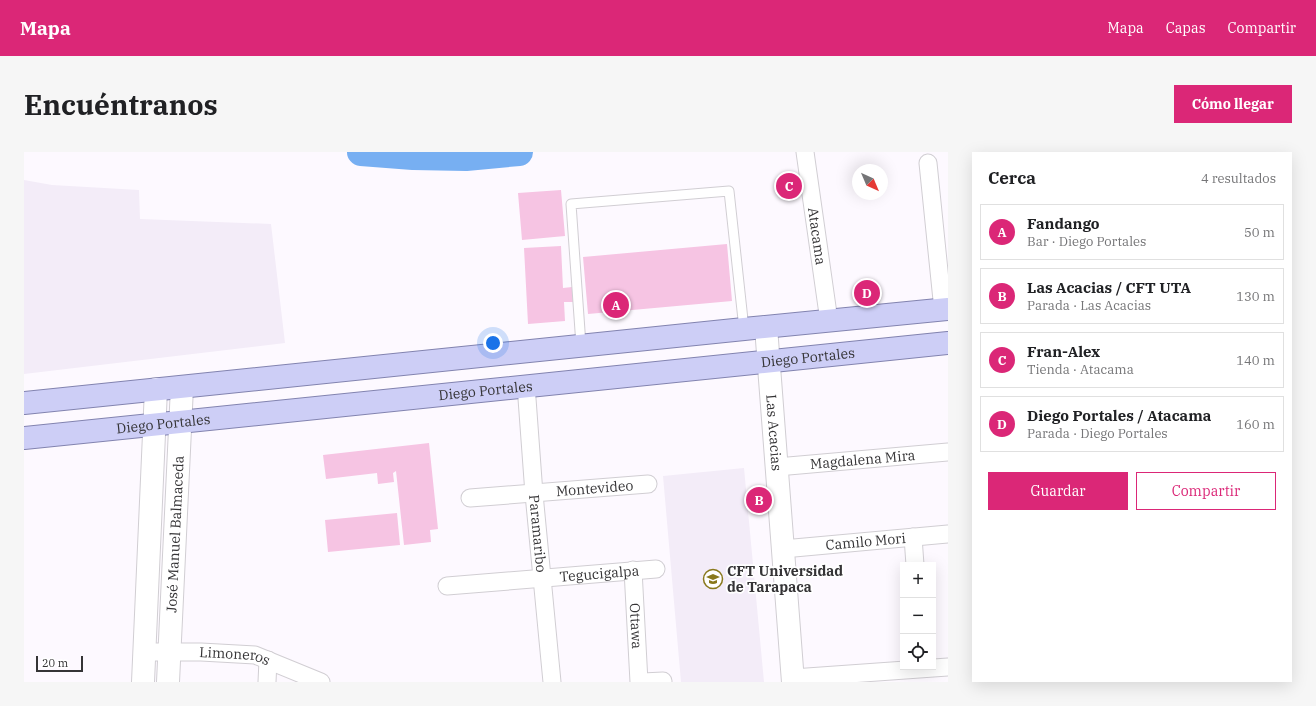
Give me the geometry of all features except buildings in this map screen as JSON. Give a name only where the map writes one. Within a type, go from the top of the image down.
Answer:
[{"type":"main road","points":[[24,403],[945,309]]},
{"type":"main road","name":"Las Acacias","points":[[766,327],[793,680]]},
{"type":"main road","name":"Diego Portales","points":[[24,438],[355,405],[526,385],[948,343]]},
{"type":"main road","name":"José Manuel Balmaceda","points":[[168,682],[182,386]]},
{"type":"main road","name":"José Manuel Balmaceda","points":[[143,682],[156,389]]},
{"type":"street","name":"Atacama","points":[[805,152],[828,321]]},
{"type":"street","points":[[928,163],[945,309]]},
{"type":"street","name":"Paramaribo","points":[[526,385],[534,494],[552,682]]},
{"type":"street","name":"Magdalena Mira","points":[[777,467],[948,452]]},
{"type":"street","name":"Montevideo","points":[[470,498],[648,484]]},
{"type":"street","name":"Camilo Mori","points":[[783,550],[948,534]]},
{"type":"street","points":[[913,537],[915,562]]},
{"type":"street","name":"Tegucigalpa","points":[[447,586],[656,568]]},
{"type":"street","name":"Ottawa","points":[[633,570],[639,682]]},
{"type":"street","name":"Limoneros","points":[[144,652],[201,652],[255,655],[321,682]]},
{"type":"street","points":[[267,682],[268,660]]},
{"type":"street","points":[[793,680],[914,676],[948,667]]},
{"type":"street","points":[[643,682],[664,682]]},
{"type":"lane","points":[[581,345],[571,204],[729,191],[744,329]]},
{"type":"shaded area","points":[[24,180],[52,185],[139,190],[140,219],[271,224],[285,343],[24,374]]},
{"type":"shaded area","name":"CFT Universidad de Tarapaca","points":[[744,468],[764,682],[681,682],[663,476]]},
{"type":"waterway","points":[[361,152],[413,156],[466,157],[519,152]]},
{"type":"place","name":"Fran-Alex","points":[[789,186]]},
{"type":"place","name":"Diego Portales / Atacama","points":[[867,293]]},
{"type":"place","name":"Fandango","points":[[616,305]]},
{"type":"place","name":"Las Acacias / CFT UTA","points":[[759,500]]},
{"type":"place","name":"CFT Universidad de Tarapaca","points":[[713,579]]}]
